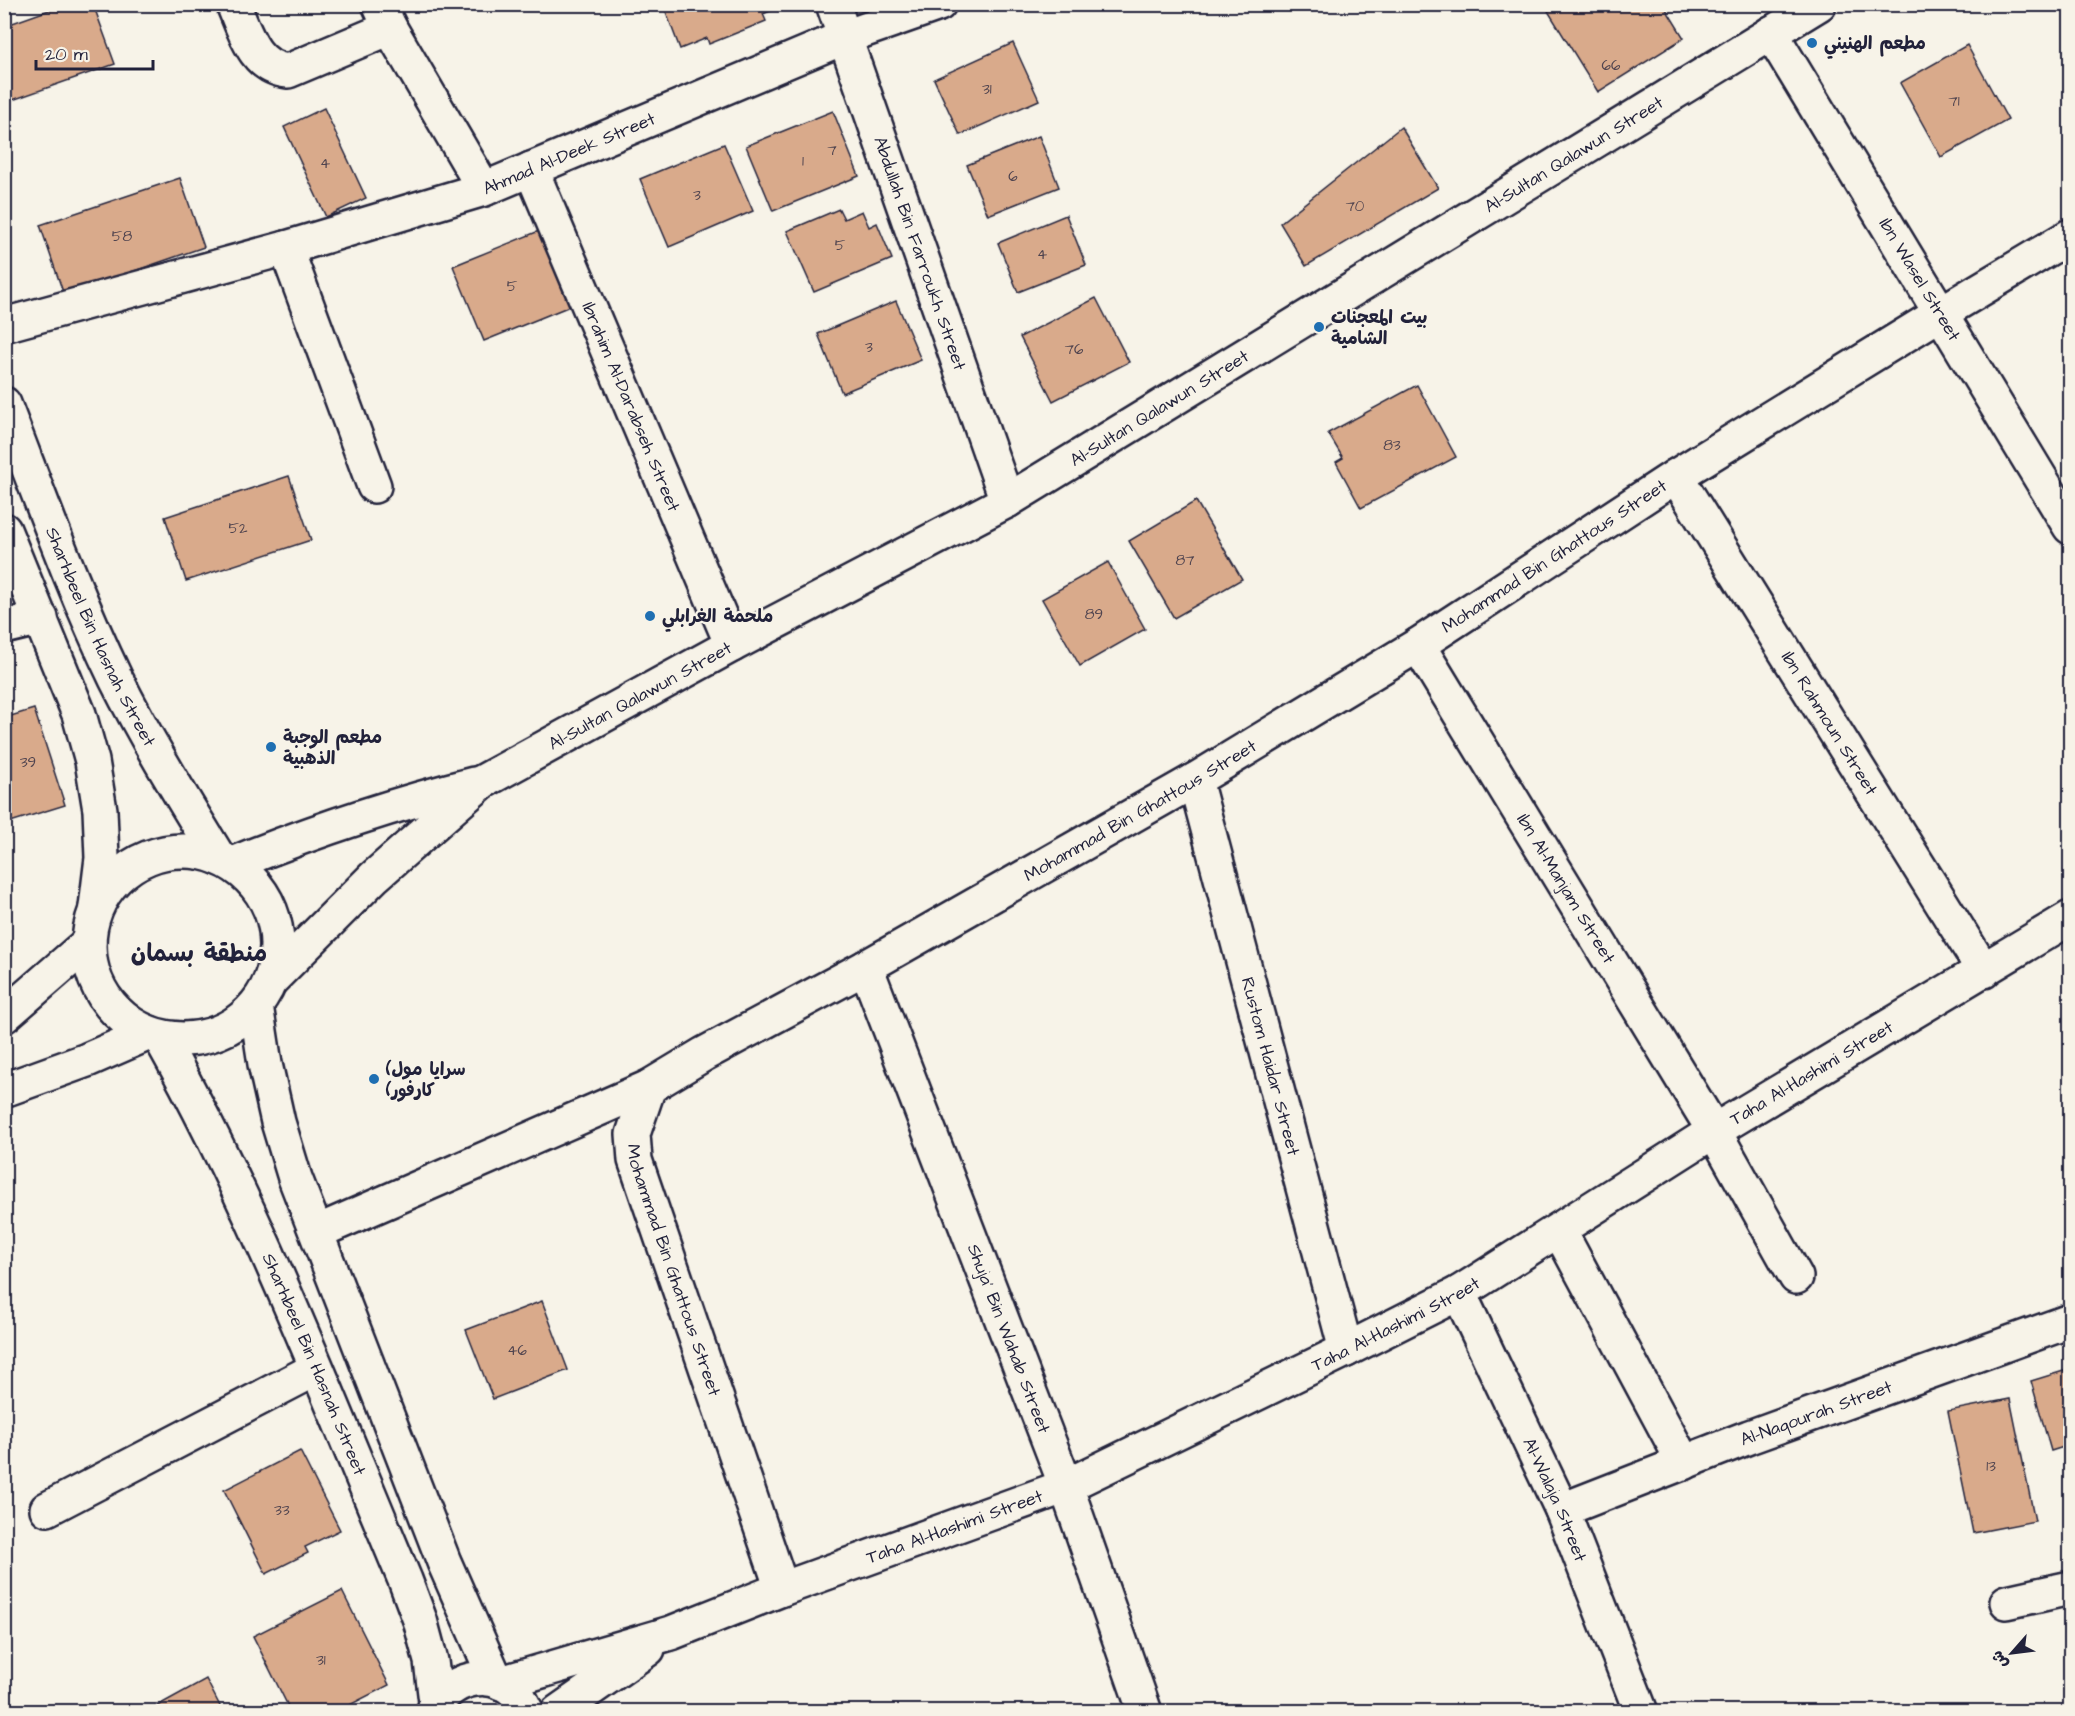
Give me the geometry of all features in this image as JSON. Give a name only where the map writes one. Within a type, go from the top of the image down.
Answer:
[{"type":"street","points":[[233,4],[252,47],[259,57],[278,70],[288,71],[385,16],[484,189]]},
{"type":"street","name":"Abdullah Bin Farroukh Street","points":[[833,4],[1007,501]]},
{"type":"street","name":"Ahmad Al-Deek Street","points":[[4,325],[286,248],[484,189],[844,37],[939,4]]},
{"type":"street","name":"Al-Sultan Qalawun Street","points":[[264,992],[374,877],[482,782],[732,645],[1007,501],[1819,4]]},
{"type":"street","name":"Ibn Wasel Street","points":[[1771,33],[2070,527]]},
{"type":"street","name":"Ibrahim Al-Darabseh Street","points":[[531,169],[732,645]]},
{"type":"street","name":"Mohammad Bin Ghattous Street","points":[[782,1589],[635,1160],[633,1134],[649,1087],[704,1054],[866,967],[1195,780],[1418,645],[1676,476],[2070,236]]},
{"type":"street","points":[[286,248],[374,486]]},
{"type":"street","name":"Sharhbeel Bin Hasnah Street","points":[[4,404],[81,603],[117,680],[166,770],[225,861]]},
{"type":"street","name":"Ibn Rahmoun Street","points":[[1676,476],[1984,971]]},
{"type":"street","points":[[4,530],[79,714],[92,761],[100,810],[102,858],[89,942],[92,970],[104,997],[124,1018],[154,1035],[187,1040],[213,1035],[236,1023],[264,992]]},
{"type":"street","points":[[4,627],[41,618]]},
{"type":"street","name":"Ibn Al-Manjam Street","points":[[1418,645],[1714,1131],[1796,1277]]},
{"type":"street","name":"Rustom Haidar Street","points":[[1195,780],[1346,1350]]},
{"type":"street","name":"Al-Sultan Qalawun Street","points":[[225,861],[355,817],[482,782]]},
{"type":"street","points":[[96,907],[112,882],[135,864],[161,853],[190,851],[225,861],[256,886],[272,914],[278,947],[264,992],[265,1064],[278,1122],[295,1178],[444,1562],[499,1682],[517,1695],[527,1712]]},
{"type":"street","name":"Taha Al-Hashimi Street","points":[[435,1707],[447,1690],[462,1681],[479,1678],[499,1682],[671,1633],[782,1589],[1066,1486],[1459,1293],[1714,1131],[2070,918]]},
{"type":"street","points":[[4,1016],[89,942]]},
{"type":"street","name":"Shuja' Bin Wahab Street","points":[[866,967],[1066,1486],[1145,1712]]},
{"type":"street","points":[[4,1090],[154,1035]]},
{"type":"street","name":"Sharhbeel Bin Hasnah Street","points":[[154,1035],[209,1126],[244,1200],[405,1580],[420,1620],[431,1660],[435,1707]]},
{"type":"street","points":[[317,1233],[649,1087]]},
{"type":"street","points":[[1559,1230],[1684,1463]]},
{"type":"street","name":"Al-Walaja Street","points":[[1459,1293],[1562,1510],[1641,1712]]},
{"type":"street","name":"Al-Naqourah Street","points":[[1562,1510],[1760,1433],[2070,1321]]},
{"type":"street","points":[[47,1509],[316,1369]]},
{"type":"street","points":[[2007,1602],[2070,1588]]},
{"type":"street","name":"Taha Al-Hashimi Street","points":[[558,1712],[671,1633]]},
{"type":"building","points":[[66,4],[93,4],[115,64],[4,103],[4,26]]},
{"type":"building","points":[[663,4],[787,4],[763,14],[766,21],[709,44],[707,38],[680,49]]},
{"type":"building","points":[[1558,4],[1663,4],[1684,38],[1598,92],[1548,11]]},
{"type":"building","points":[[1013,43],[1039,100],[960,135],[934,79]]},
{"type":"building","points":[[1967,45],[2008,120],[1941,157],[1900,83]]},
{"type":"building","points":[[324,108],[366,198],[326,217],[284,127]]},
{"type":"building","points":[[833,111],[859,176],[773,211],[746,146]]},
{"type":"building","points":[[1401,127],[1438,188],[1306,266],[1280,223]]},
{"type":"building","points":[[1039,136],[1059,187],[988,215],[967,165]]},
{"type":"building","points":[[724,144],[753,211],[669,247],[640,179]]},
{"type":"building","points":[[180,178],[204,247],[64,295],[40,225]]},
{"type":"building","points":[[839,209],[844,219],[862,211],[869,227],[877,223],[892,259],[814,292],[787,231]]},
{"type":"building","points":[[1066,215],[1086,265],[1018,292],[998,243]]},
{"type":"building","points":[[539,231],[570,306],[484,341],[453,266]]},
{"type":"building","points":[[1096,298],[1129,362],[1053,401],[1020,337]]},
{"type":"building","points":[[896,301],[921,360],[842,393],[818,334]]},
{"type":"building","points":[[1417,385],[1456,457],[1361,508],[1336,462],[1343,458],[1328,433]]},
{"type":"building","points":[[289,476],[311,540],[186,581],[165,517]]},
{"type":"building","points":[[1196,501],[1242,579],[1174,618],[1129,541]]},
{"type":"building","points":[[1108,562],[1145,629],[1080,666],[1042,599]]},
{"type":"building","points":[[34,709],[65,805],[4,824],[4,718]]},
{"type":"building","points":[[542,1301],[568,1370],[493,1399],[466,1330]]},
{"type":"building","points":[[2070,1369],[2070,1445],[2051,1451],[2031,1381]]},
{"type":"building","points":[[2010,1399],[2035,1521],[1973,1533],[1948,1411]]},
{"type":"building","points":[[300,1451],[340,1530],[305,1547],[308,1553],[266,1574],[224,1490]]},
{"type":"building","points":[[342,1591],[389,1685],[336,1712],[291,1712],[253,1636]]},
{"type":"building","points":[[206,1679],[223,1712],[148,1712],[148,1711]]},
{"type":"place","name":"مطعم الهنيني","points":[[1812,43]]},
{"type":"place","name":"بيت المعجنات الشامية","points":[[1319,327]]},
{"type":"place","name":"ملحمة الغرابلي","points":[[650,616]]},
{"type":"place","name":"مطعم الوجبة الذهبية","points":[[271,747]]},
{"type":"place","name":"(سرايا مول (كارفور","points":[[374,1079]]},
{"type":"district","name":"منطقة بسمان","points":[[199,954]]}]
